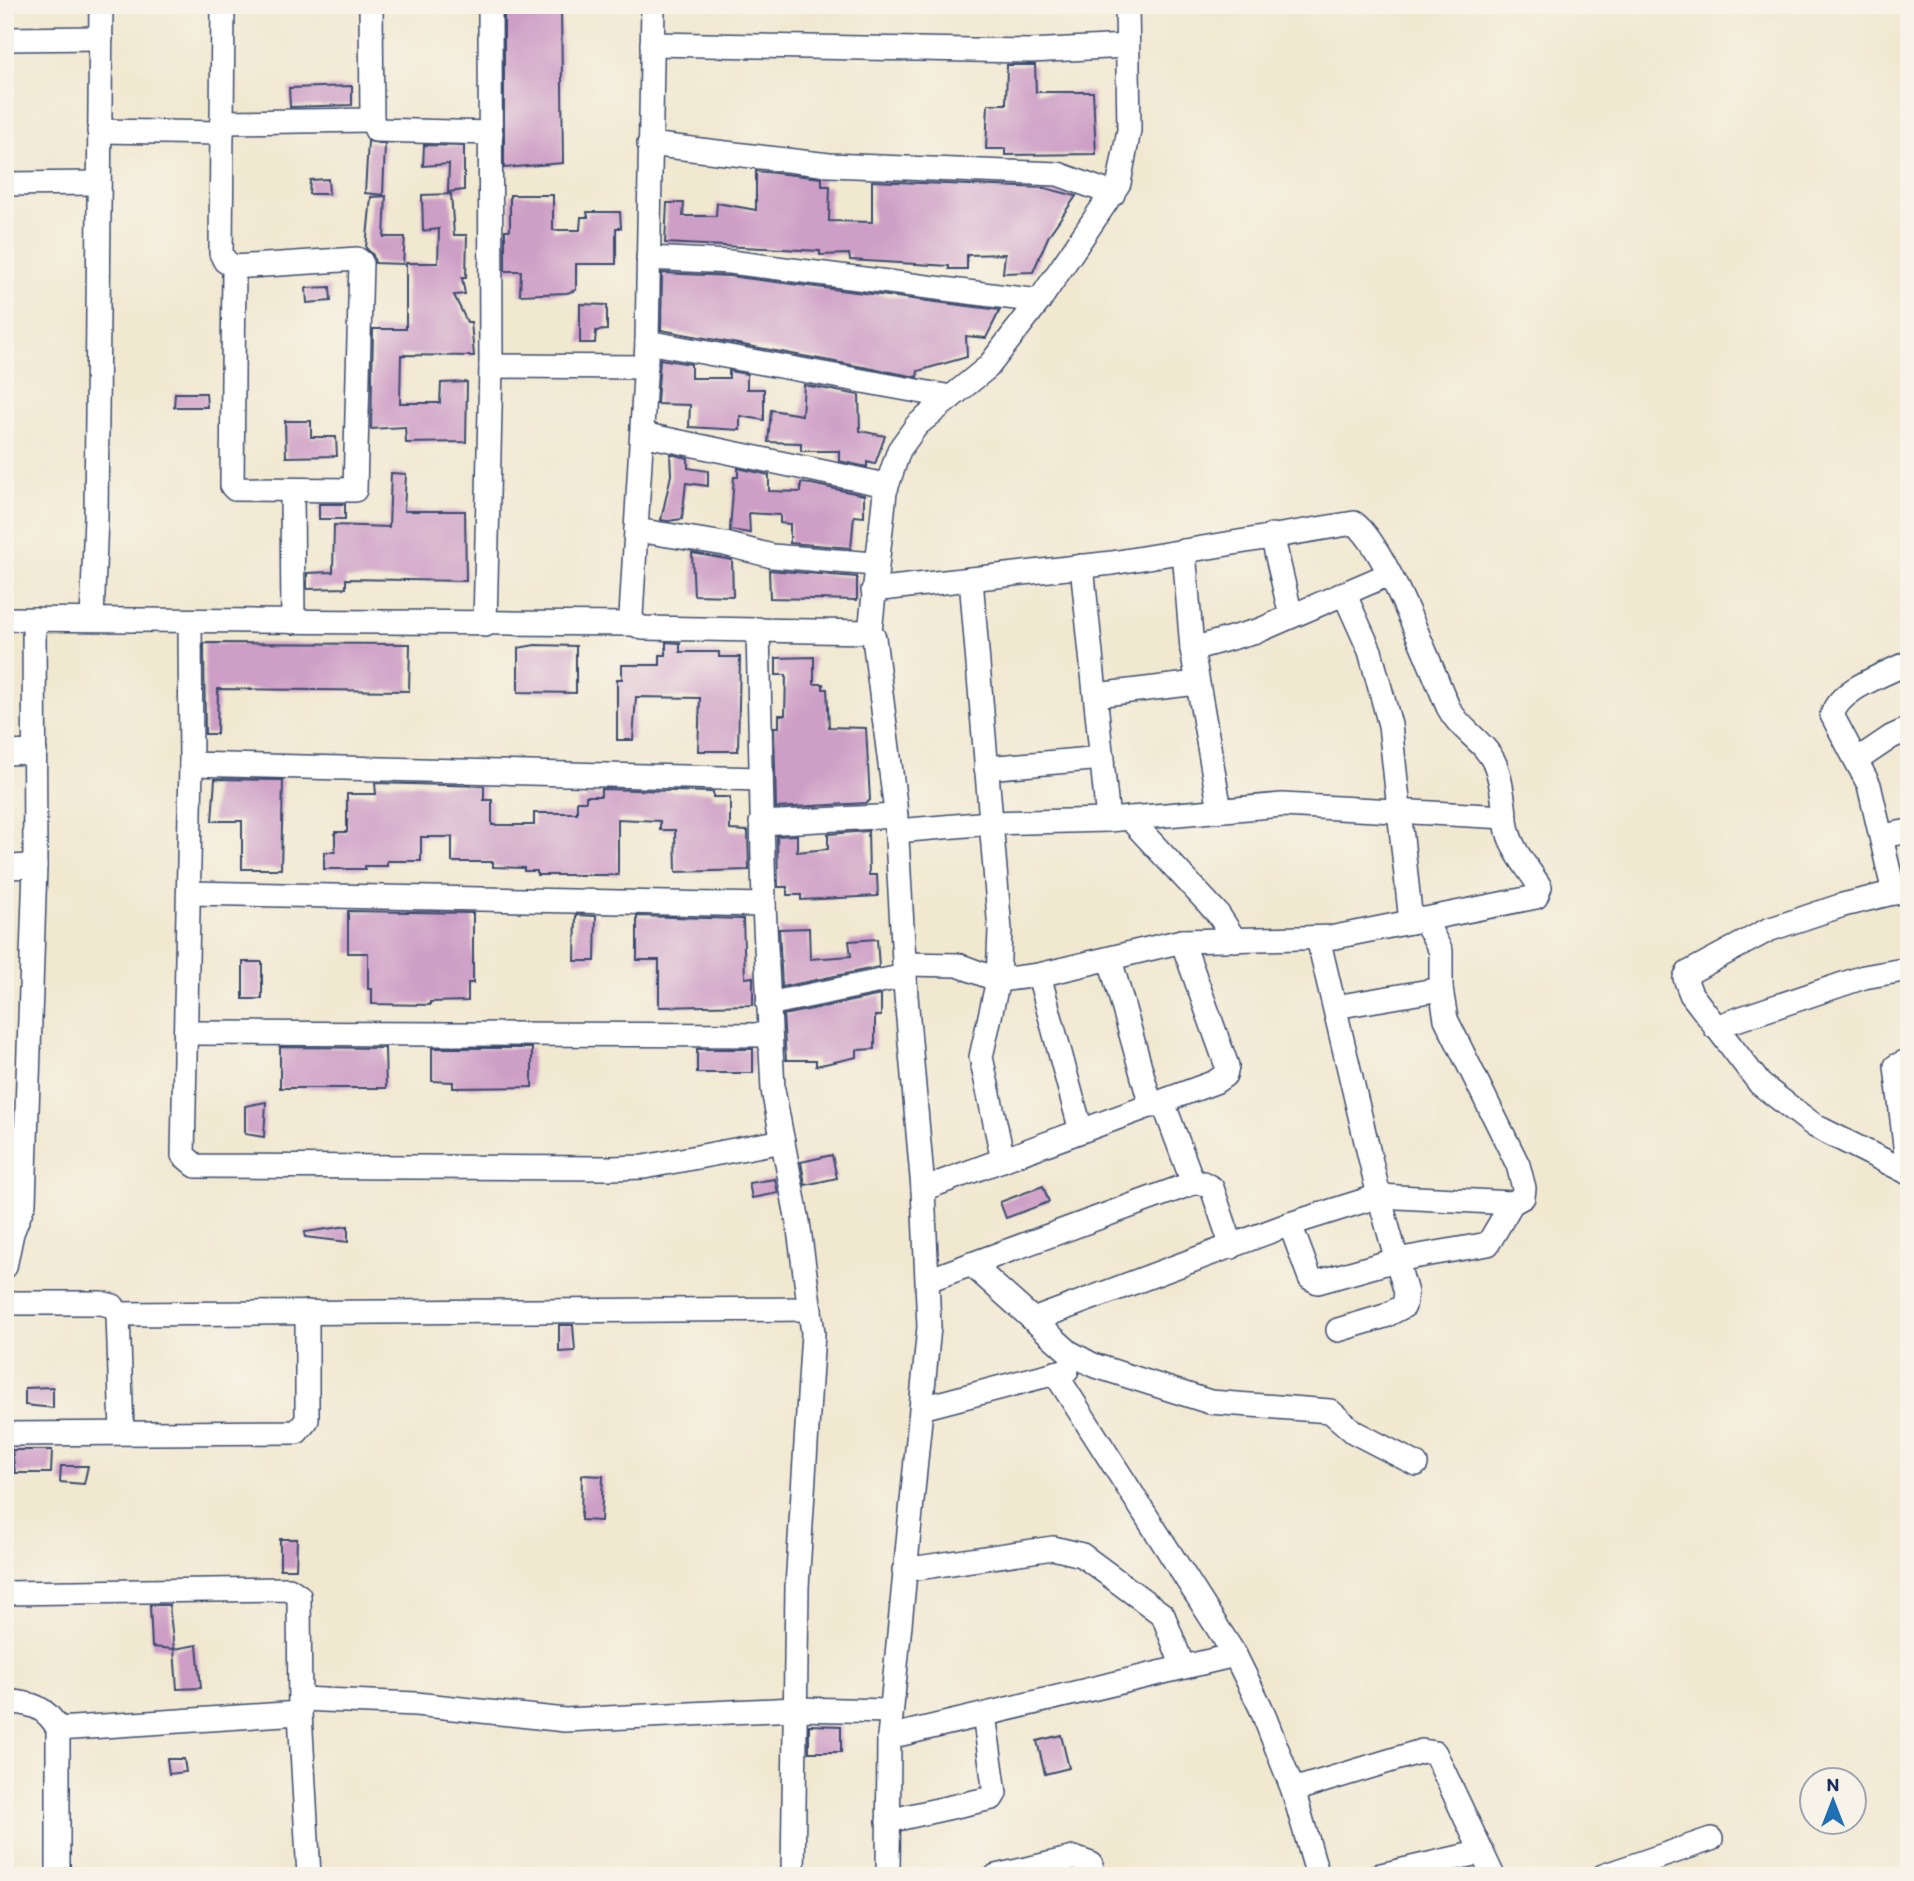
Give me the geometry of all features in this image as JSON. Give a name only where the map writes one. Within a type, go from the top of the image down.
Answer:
[{"type":"street","points":[[92,619],[96,517],[101,5]]},
{"type":"street","points":[[223,5],[221,253],[225,261],[234,267],[357,259],[361,261],[356,488],[352,492],[235,489],[231,484],[234,267]]},
{"type":"street","points":[[371,5],[372,120],[378,131],[491,133]]},
{"type":"street","points":[[485,625],[491,366],[490,5]]},
{"type":"street","points":[[635,624],[631,616],[647,342],[653,5]]},
{"type":"street","points":[[888,1876],[889,1737],[929,1327],[923,1189],[904,970],[896,824],[874,638],[870,632],[875,564],[886,485],[892,464],[917,425],[988,367],[1039,301],[1113,194],[1123,167],[1129,130],[1127,5]]},
{"type":"street","points":[[5,40],[101,38]]},
{"type":"street","points":[[652,44],[1030,51],[1127,46]]},
{"type":"street","points":[[99,131],[372,120]]},
{"type":"street","points":[[649,145],[830,165],[1058,174],[1113,194]]},
{"type":"street","points":[[5,184],[98,183]]},
{"type":"street","points":[[648,258],[730,261],[1039,301]]},
{"type":"street","points":[[647,342],[951,397]]},
{"type":"street","points":[[491,366],[646,367]]},
{"type":"street","points":[[642,434],[886,485]]},
{"type":"street","points":[[292,490],[293,622]]},
{"type":"street","points":[[768,1004],[904,970],[958,965],[998,980],[1039,975],[1182,940],[1318,938],[1536,897],[1540,887],[1517,852],[1509,834],[1503,786],[1494,762],[1483,745],[1453,715],[1418,634],[1368,537],[1354,523],[1082,566],[873,590]]},
{"type":"street","points":[[636,530],[725,544],[772,556],[875,564]]},
{"type":"street","points":[[1272,535],[1291,616]]},
{"type":"street","points":[[1184,551],[1192,649],[1220,810]]},
{"type":"street","points":[[1082,566],[1103,758],[1118,819],[1218,914],[1235,940]]},
{"type":"street","points":[[1192,649],[1260,630],[1387,575]]},
{"type":"street","points":[[971,579],[1000,930],[998,980],[981,1057],[1003,1160]]},
{"type":"street","points":[[1032,1320],[1290,1224],[1380,1196],[1511,1203],[1523,1197],[1522,1178],[1455,1044],[1446,1019],[1441,989],[1441,951],[1418,921],[1390,725],[1370,651],[1344,593]]},
{"type":"street","points":[[5,619],[485,625],[635,624],[643,628],[870,632]]},
{"type":"street","points":[[5,1267],[12,1233],[12,1214],[24,1203],[16,1099],[35,866],[34,619]]},
{"type":"street","points":[[190,621],[190,893],[183,1155],[196,1166],[611,1168],[644,1167],[783,1141]]},
{"type":"street","points":[[758,629],[761,822],[773,1090],[810,1309],[814,1358],[797,1587],[793,1876]]},
{"type":"street","points":[[1908,1173],[1867,1154],[1806,1119],[1760,1084],[1691,994],[1685,978],[1688,973],[1768,930],[1901,891],[1869,785],[1832,715],[1835,704],[1845,695],[1909,662]]},
{"type":"street","points":[[1096,695],[1197,683]]},
{"type":"street","points":[[1857,760],[1909,729]]},
{"type":"street","points":[[5,753],[35,752]]},
{"type":"street","points":[[986,768],[1103,758]]},
{"type":"street","points":[[191,764],[761,779]]},
{"type":"street","points":[[761,822],[896,824],[1118,819],[1314,804],[1506,817]]},
{"type":"street","points":[[1883,836],[1909,831]]},
{"type":"street","points":[[5,867],[35,866]]},
{"type":"street","points":[[190,893],[764,905]]},
{"type":"street","points":[[1318,938],[1406,1293],[1404,1306],[1385,1316],[1338,1330]]},
{"type":"street","points":[[923,1189],[1157,1104],[1215,1082],[1225,1075],[1227,1066],[1182,940]]},
{"type":"street","points":[[1110,958],[1157,1104],[1193,1183]]},
{"type":"street","points":[[1715,1027],[1854,980],[1909,969]]},
{"type":"street","points":[[1039,975],[1081,1132]]},
{"type":"street","points":[[1335,1007],[1441,989]]},
{"type":"street","points":[[187,1033],[770,1035]]},
{"type":"street","points":[[1908,1173],[1896,1066],[1909,1059]]},
{"type":"street","points":[[928,1280],[1193,1183],[1203,1182],[1212,1188],[1232,1247]]},
{"type":"street","points":[[1290,1224],[1313,1281],[1396,1259],[1488,1244],[1511,1203]]},
{"type":"street","points":[[971,1264],[1069,1352],[1093,1365],[1210,1402],[1330,1411],[1354,1432],[1416,1464]]},
{"type":"street","points":[[5,1303],[101,1303],[113,1306],[118,1314],[122,1432]]},
{"type":"street","points":[[118,1314],[810,1309]]},
{"type":"street","points":[[5,1434],[297,1432],[307,1420],[306,1312]]},
{"type":"street","points":[[922,1408],[1093,1365]]},
{"type":"street","points":[[1055,1373],[1235,1655],[1261,1708],[1293,1790],[1318,1876]]},
{"type":"street","points":[[904,1570],[1053,1548],[1083,1555],[1163,1615],[1183,1667]]},
{"type":"street","points":[[5,1592],[289,1589],[299,1596],[302,1608],[300,1706],[309,1876]]},
{"type":"street","points":[[889,1737],[1235,1655]]},
{"type":"street","points":[[5,1701],[31,1703],[46,1712],[58,1729],[58,1876]]},
{"type":"street","points":[[58,1729],[300,1706],[416,1704],[565,1720],[795,1709],[891,1711]]},
{"type":"street","points":[[888,1821],[992,1798],[995,1793],[984,1714]]},
{"type":"street","points":[[1293,1790],[1429,1751],[1434,1753],[1493,1876]]},
{"type":"street","points":[[1603,1876],[1711,1839]]},
{"type":"street","points":[[1377,1876],[1482,1852]]},
{"type":"street","points":[[996,1876],[1074,1858],[1091,1864],[1093,1876]]},
{"type":"building","points":[[504,5],[561,5],[563,163],[504,168]]},
{"type":"building","points":[[1007,65],[1035,65],[1036,92],[1093,92],[1096,154],[1005,155],[1005,149],[986,149],[988,104],[1006,104]]},
{"type":"building","points":[[352,86],[352,105],[290,107],[289,88]]},
{"type":"building","points":[[368,141],[385,144],[383,195],[365,193]]},
{"type":"building","points":[[424,145],[464,146],[464,190],[448,192],[449,164],[423,166]]},
{"type":"building","points":[[756,171],[822,178],[822,186],[830,186],[829,221],[872,222],[872,181],[1045,188],[1076,196],[1049,235],[1033,272],[1003,273],[1005,254],[967,255],[967,269],[949,269],[949,266],[850,260],[849,254],[820,255],[820,251],[665,243],[667,203],[684,203],[683,216],[716,216],[717,203],[756,210]]},
{"type":"building","points":[[328,179],[329,194],[309,194],[310,180]]},
{"type":"building","points":[[451,194],[454,235],[467,235],[466,278],[462,278],[465,294],[454,295],[467,322],[471,322],[474,356],[401,355],[400,403],[440,403],[441,383],[467,382],[466,442],[406,443],[405,427],[371,429],[373,329],[406,329],[406,263],[438,263],[439,229],[423,231],[422,195]]},
{"type":"building","points":[[510,195],[553,195],[553,230],[580,230],[581,217],[588,217],[587,212],[620,212],[621,228],[616,228],[616,264],[576,264],[576,290],[567,293],[520,295],[521,271],[505,271],[505,230],[510,230]]},
{"type":"building","points":[[386,196],[384,237],[405,237],[403,264],[375,263],[373,255],[366,248],[371,197]]},
{"type":"building","points":[[662,273],[729,276],[1000,310],[986,338],[966,336],[967,357],[918,371],[917,377],[661,330]]},
{"type":"building","points":[[330,287],[331,301],[307,303],[306,288]]},
{"type":"building","points":[[580,304],[607,305],[607,330],[596,331],[595,343],[580,343]]},
{"type":"building","points":[[660,359],[691,364],[691,378],[729,378],[729,371],[747,374],[747,389],[764,389],[764,420],[740,416],[740,430],[689,427],[690,405],[657,404]]},
{"type":"building","points":[[804,385],[859,395],[860,431],[885,436],[875,464],[867,462],[867,467],[839,461],[839,451],[801,451],[801,443],[768,442],[771,410],[802,415]]},
{"type":"building","points":[[175,393],[206,393],[207,407],[174,407]]},
{"type":"building","points":[[285,421],[311,421],[311,437],[336,437],[337,456],[286,457]]},
{"type":"building","points":[[670,454],[688,458],[688,468],[708,471],[708,486],[686,483],[682,519],[668,521],[661,520],[671,475]]},
{"type":"building","points":[[738,468],[769,475],[769,491],[801,492],[801,483],[864,495],[864,517],[854,516],[851,548],[790,543],[790,524],[780,523],[780,515],[749,513],[750,533],[730,530],[734,477],[738,477]]},
{"type":"building","points":[[391,473],[406,474],[404,511],[465,511],[466,581],[346,579],[346,588],[307,589],[307,573],[333,572],[334,525],[389,527]]},
{"type":"building","points":[[319,504],[345,504],[345,519],[319,519]]},
{"type":"building","points":[[692,553],[732,560],[733,596],[694,595]]},
{"type":"building","points":[[769,570],[857,577],[857,600],[770,598]]},
{"type":"building","points":[[666,642],[680,643],[680,652],[719,652],[719,657],[740,657],[738,751],[698,751],[700,698],[636,697],[633,740],[617,740],[617,679],[622,679],[622,665],[660,665],[660,655],[666,655]]},
{"type":"building","points":[[204,643],[410,644],[409,691],[218,689],[217,734],[205,734]]},
{"type":"building","points":[[535,645],[576,646],[576,693],[518,692],[518,648]]},
{"type":"building","points":[[814,657],[814,684],[823,684],[823,689],[827,689],[829,727],[866,728],[870,800],[867,803],[776,808],[774,727],[779,727],[779,715],[785,715],[786,675],[776,675],[776,658]]},
{"type":"building","points":[[215,779],[283,780],[281,869],[242,869],[242,821],[212,821]]},
{"type":"building","points":[[375,783],[484,786],[484,800],[492,800],[492,825],[534,825],[534,813],[577,813],[577,801],[586,801],[586,796],[601,796],[601,789],[713,792],[713,797],[730,797],[730,830],[748,831],[749,870],[676,872],[675,830],[660,830],[660,821],[618,819],[618,875],[537,875],[537,871],[524,871],[524,868],[493,867],[493,862],[452,862],[452,837],[421,837],[421,861],[387,861],[387,866],[365,866],[365,869],[324,869],[324,852],[335,852],[335,832],[347,832],[347,794],[376,794]]},
{"type":"building","points":[[868,831],[869,875],[877,875],[878,896],[801,900],[801,895],[787,895],[787,887],[778,887],[777,836],[797,835],[797,852],[828,849],[828,834]]},
{"type":"building","points":[[348,911],[473,913],[473,983],[468,983],[468,1001],[430,1002],[430,1005],[372,1004],[372,989],[368,989],[368,953],[348,953]]},
{"type":"building","points":[[576,915],[596,916],[595,961],[575,961]]},
{"type":"building","points":[[637,916],[743,919],[745,978],[753,977],[753,1005],[659,1007],[659,960],[637,960]]},
{"type":"building","points":[[809,928],[810,959],[851,956],[849,941],[877,939],[879,967],[782,987],[779,929]]},
{"type":"building","points":[[243,962],[262,962],[262,999],[243,999]]},
{"type":"building","points":[[881,995],[881,1016],[875,1016],[875,1049],[857,1050],[857,1057],[816,1066],[816,1060],[786,1060],[783,1015]]},
{"type":"building","points":[[280,1047],[385,1048],[386,1088],[280,1088]]},
{"type":"building","points":[[432,1048],[532,1048],[532,1087],[453,1088],[453,1082],[432,1081]]},
{"type":"building","points":[[697,1049],[753,1049],[753,1073],[697,1073]]},
{"type":"building","points":[[266,1102],[264,1137],[245,1134],[245,1106]]},
{"type":"building","points":[[832,1155],[837,1178],[805,1185],[801,1162]]},
{"type":"building","points":[[775,1179],[778,1193],[752,1198],[749,1183]]},
{"type":"building","points":[[1043,1186],[1049,1202],[1006,1218],[1000,1202]]},
{"type":"building","points":[[348,1226],[348,1242],[305,1237],[305,1232]]},
{"type":"building","points":[[559,1325],[573,1325],[575,1351],[559,1352]]},
{"type":"building","points":[[53,1387],[53,1408],[25,1405],[25,1388]]},
{"type":"building","points":[[12,1450],[52,1450],[51,1473],[15,1473]]},
{"type":"building","points":[[61,1466],[88,1466],[84,1484],[60,1482]]},
{"type":"building","points":[[582,1475],[603,1476],[601,1521],[581,1520]]},
{"type":"building","points":[[280,1539],[297,1539],[296,1569],[280,1569]]},
{"type":"building","points":[[150,1605],[169,1605],[174,1649],[152,1647]]},
{"type":"building","points":[[197,1645],[201,1688],[177,1689],[174,1649]]},
{"type":"building","points":[[809,1725],[841,1726],[841,1752],[809,1752]]},
{"type":"building","points":[[1061,1735],[1069,1768],[1045,1774],[1037,1741]]},
{"type":"building","points":[[167,1759],[184,1759],[186,1772],[169,1774]]}]
